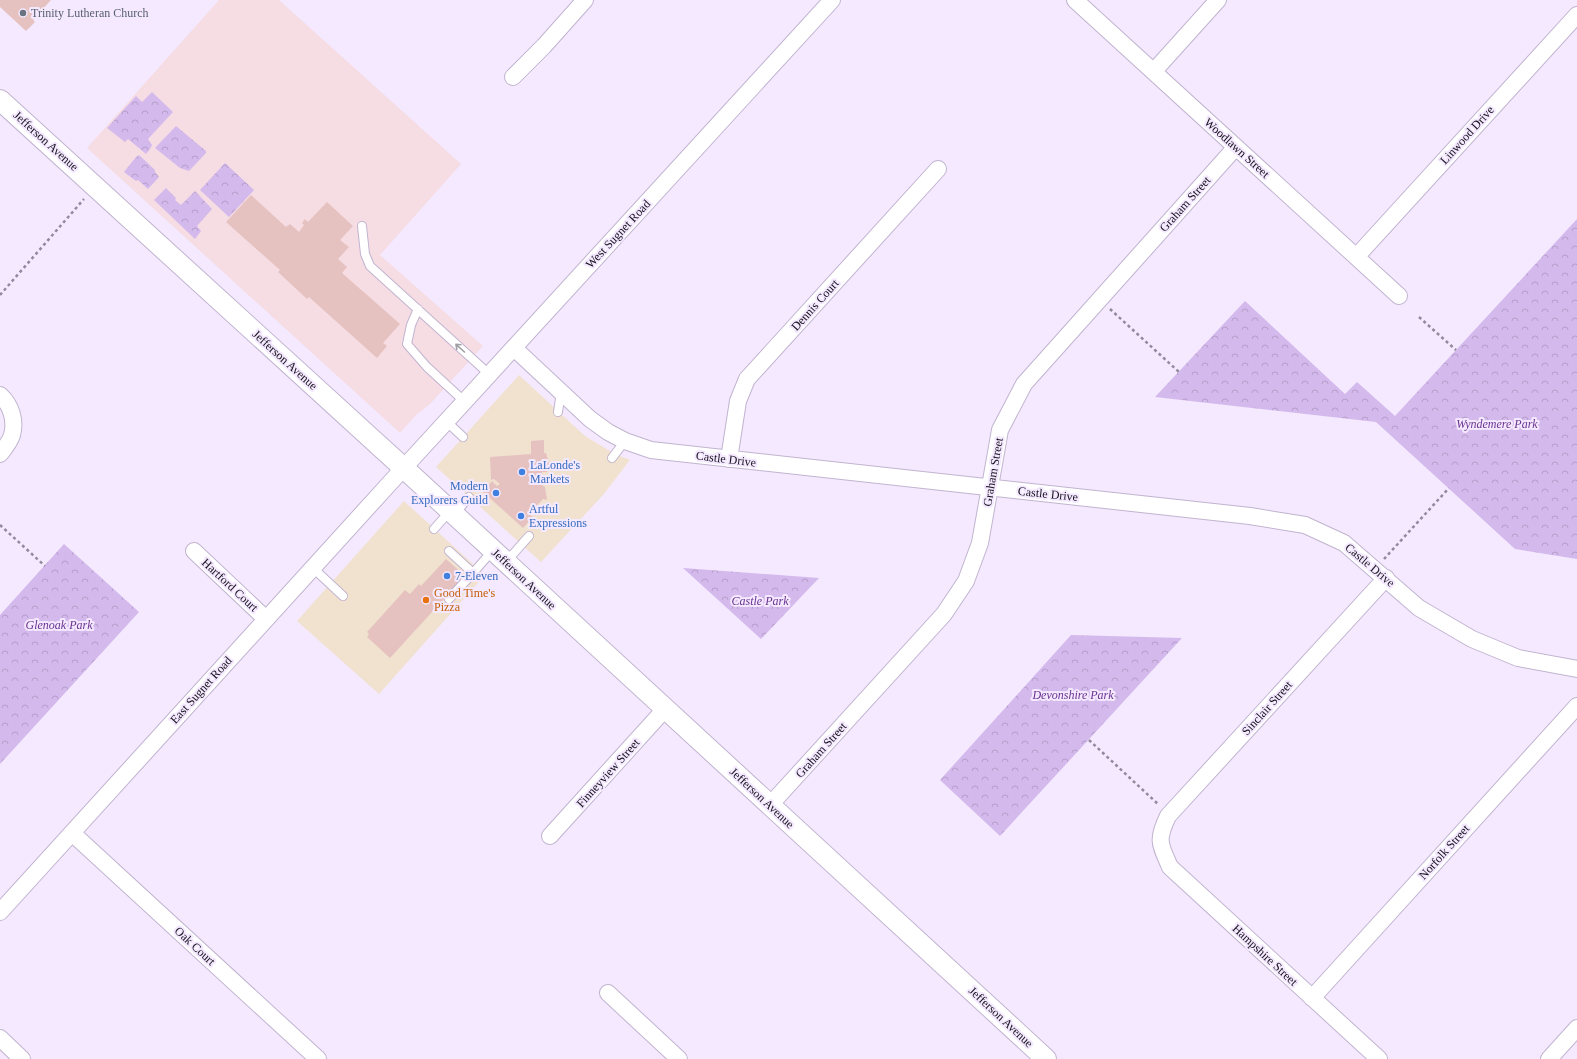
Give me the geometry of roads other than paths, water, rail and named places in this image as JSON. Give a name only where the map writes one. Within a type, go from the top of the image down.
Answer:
[{"type":"street","points":[[513,77],[586,0]]},
{"type":"street","name":"West Sugnet Road","points":[[403,468],[832,0]]},
{"type":"street","name":"Woodlawn Street","points":[[1074,0],[1154,71],[1235,148],[1400,296]]},
{"type":"street","points":[[1154,71],[1218,0]]},
{"type":"street","name":"Linwood Drive","points":[[1357,256],[1577,14]]},
{"type":"street","name":"Jefferson Avenue","points":[[0,100],[1046,1059]]},
{"type":"street","name":"Graham Street","points":[[770,805],[944,614],[966,581],[980,543],[1000,430],[1024,384],[1235,148]]},
{"type":"street","name":"Dennis Court","points":[[729,459],[738,401],[747,380],[938,169]]},
{"type":"street","name":"Castle Drive","points":[[514,348],[590,419],[608,432],[625,441],[651,450],[1250,516],[1305,525],[1344,542],[1419,608],[1472,639],[1518,658],[1577,669]]},
{"type":"street","points":[[0,394],[6,400],[13,416],[12,436],[0,454]]},
{"type":"street","name":"East Sugnet Road","points":[[1,909],[72,833],[403,468]]},
{"type":"street","name":"Hartford Court","points":[[194,551],[266,619]]},
{"type":"street","name":"Sinclair Street","points":[[1160,844],[1162,829],[1168,816],[1386,578]]},
{"type":"street","name":"Norfolk Street","points":[[1312,998],[1577,706]]},
{"type":"street","name":"Finneyview Street","points":[[550,836],[665,709]]},
{"type":"street","name":"Oak Court","points":[[72,833],[318,1059]]},
{"type":"street","name":"Hampshire Street","points":[[1160,844],[1170,867],[1378,1059]]},
{"type":"street","points":[[608,993],[679,1059]]},
{"type":"street","points":[[1549,1059],[1577,1028]]},
{"type":"street","points":[[0,1038],[22,1059]]},
{"type":"lane","points":[[362,226],[365,254],[370,266],[489,374]]},
{"type":"lane","points":[[418,309],[411,325],[407,344],[427,366],[464,401]]},
{"type":"lane","points":[[558,412],[561,391]]},
{"type":"lane","points":[[446,421],[463,437]]},
{"type":"lane","points":[[612,458],[625,441]]},
{"type":"lane","points":[[434,528],[469,497]]},
{"type":"lane","points":[[449,598],[473,573],[529,536]]},
{"type":"lane","points":[[449,551],[473,573]]},
{"type":"lane","points":[[312,568],[343,596]]},
{"type":"place","name":"Trinity Lutheran Church","points":[[23,13]]},
{"type":"place","name":"LaLonde's Markets","points":[[522,472]]},
{"type":"place","name":"Modern Explorers Guild","points":[[496,493]]},
{"type":"place","name":"Artful Expressions","points":[[521,516]]},
{"type":"place","name":"7-Eleven","points":[[447,576]]},
{"type":"place","name":"Good Time's Pizza","points":[[426,600]]},
{"type":"park label","name":"Wyndemere Park","points":[[1497,424]]},
{"type":"park label","name":"Castle Park","points":[[760,601]]},
{"type":"park label","name":"Glenoak Park","points":[[59,625]]},
{"type":"park label","name":"Devonshire Park","points":[[1073,695]]}]
